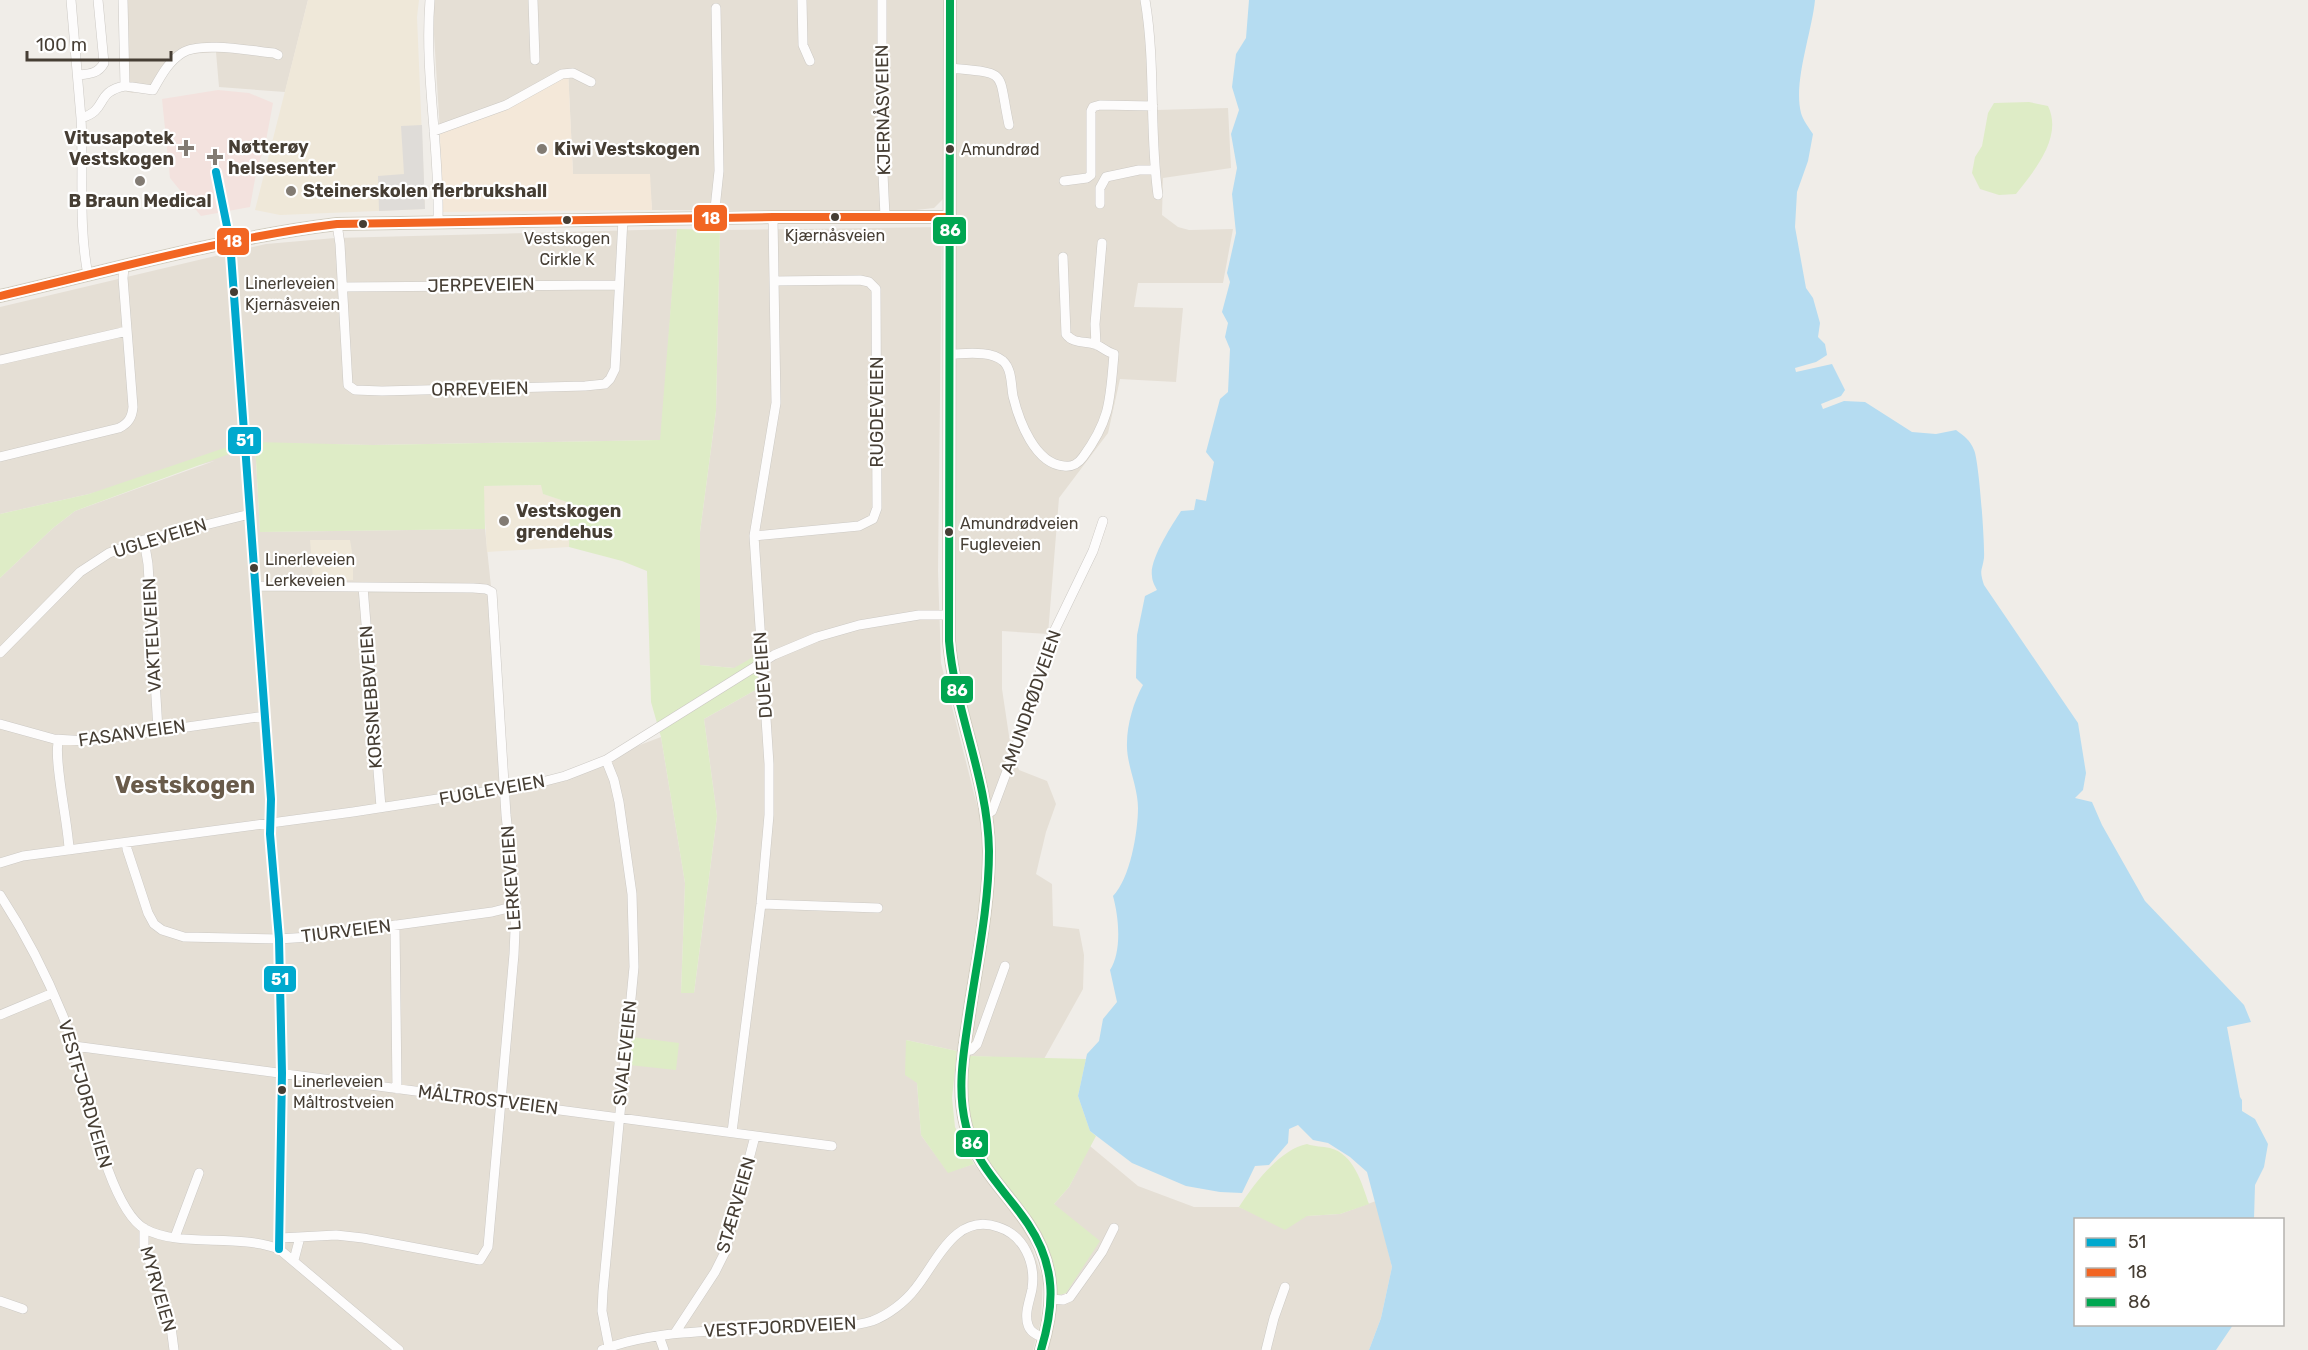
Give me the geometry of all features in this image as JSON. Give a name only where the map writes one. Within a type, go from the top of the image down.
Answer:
[{"type":"main road","name":"AMUNDRØDVEIEN","points":[[950,0],[949,615],[954,679],[981,787],[988,843],[987,875],[964,1051],[962,1107],[971,1141],[984,1167],[1028,1224],[1039,1242],[1049,1269],[1052,1299],[1043,1344]]},
{"type":"main road","points":[[0,296],[230,241],[293,229],[337,224],[773,217],[950,217]]},
{"type":"street","points":[[71,0],[83,159],[82,235],[88,275]]},
{"type":"street","points":[[78,75],[95,73],[104,63],[98,0]]},
{"type":"street","points":[[123,0],[125,86]]},
{"type":"street","points":[[430,0],[429,51],[438,221]]},
{"type":"street","points":[[533,0],[535,60]]},
{"type":"street","points":[[802,0],[803,45],[810,61]]},
{"type":"street","points":[[1145,0],[1158,195]]},
{"type":"street","name":"KJERNÅSVEIEN","points":[[882,2],[882,153],[885,216]]},
{"type":"street","points":[[714,218],[719,171],[716,8]]},
{"type":"street","points":[[81,118],[99,109],[104,97],[113,88],[125,86],[153,90],[168,66],[189,49],[237,50],[278,55]]},
{"type":"street","points":[[950,68],[987,71],[998,76],[1004,91],[1009,125]]},
{"type":"street","points":[[434,131],[506,105],[562,74],[573,73],[591,82]]},
{"type":"street","points":[[1064,181],[1087,178],[1091,175],[1091,111],[1093,107],[1100,105],[1153,106]]},
{"type":"street","points":[[1100,204],[1100,188],[1106,177],[1139,170],[1155,170]]},
{"type":"street","points":[[216,172],[230,241],[271,799],[279,939],[282,1073],[279,1249]]},
{"type":"street","name":"DUEVEIEN","points":[[732,1132],[761,904],[770,798],[754,536],[776,409],[773,217]]},
{"type":"street","name":"ORREVEIEN","points":[[337,224],[347,383],[355,390],[382,391],[542,388],[605,384],[615,369],[623,219]]},
{"type":"street","points":[[1096,345],[1095,324],[1102,243]]},
{"type":"street","points":[[949,354],[986,355],[1002,360],[1007,367],[1020,415],[1038,451],[1054,466],[1069,467],[1079,463],[1096,439],[1108,410],[1114,354],[1096,345],[1072,341],[1066,334],[1063,257]]},
{"type":"street","points":[[0,457],[119,428],[131,419],[133,407],[124,267]]},
{"type":"street","name":"RUGDEVEIEN","points":[[754,536],[859,526],[873,519],[877,508],[876,289],[869,282],[860,280],[774,281]]},
{"type":"street","name":"JERPEVEIEN","points":[[342,287],[619,285]]},
{"type":"street","points":[[0,360],[128,331]]},
{"type":"street","name":"UGLEVEIEN","points":[[0,653],[80,572],[109,553],[144,540],[250,514]]},
{"type":"street","name":"AMUNDRØDVEIEN","points":[[986,815],[992,811],[1023,728],[1050,640],[1093,551],[1103,520]]},
{"type":"street","name":"VAKTELVEIEN","points":[[144,540],[148,564],[158,730]]},
{"type":"street","name":"LERKEVEIEN","points":[[256,586],[473,588],[492,592],[504,790],[516,906],[514,954],[488,1247],[484,1256],[480,1260],[336,1235],[300,1237]]},
{"type":"street","name":"KORSNEBBVEIEN","points":[[363,587],[381,807]]},
{"type":"street","name":"FUGLEVEIEN","points":[[0,863],[23,856],[127,844],[504,790],[565,776],[606,760],[762,661],[818,638],[859,625],[919,615],[949,615]]},
{"type":"street","name":"FASANVEIEN","points":[[0,724],[59,740],[88,741],[265,716]]},
{"type":"street","points":[[59,740],[56,752],[68,826],[69,850]]},
{"type":"street","name":"SVALEVEIEN","points":[[606,760],[619,802],[633,909],[632,989],[603,1291],[606,1349]]},
{"type":"street","name":"TIURVEIEN","points":[[127,844],[148,913],[154,924],[162,930],[184,937],[279,939],[309,937],[492,912],[516,906]]},
{"type":"street","name":"VESTFJORDVEIEN","points":[[0,895],[37,959],[74,1046],[108,1172],[120,1200],[144,1228]]},
{"type":"street","points":[[761,904],[878,908]]},
{"type":"street","points":[[395,925],[397,1089]]},
{"type":"street","points":[[964,1051],[971,1050],[977,1044],[1005,966]]},
{"type":"street","points":[[0,1015],[53,993]]},
{"type":"street","name":"MÅLTROSTVEIEN","points":[[74,1046],[832,1146]]},
{"type":"street","name":"STÆRVEIEN","points":[[675,1333],[715,1272],[725,1252],[755,1136]]},
{"type":"street","points":[[175,1237],[199,1173]]},
{"type":"street","name":"VESTFJORDVEIEN","points":[[606,1349],[675,1333],[805,1324],[848,1325],[872,1321],[889,1312],[907,1298],[946,1243],[959,1231],[974,1225],[987,1224],[1005,1229],[1016,1236],[1025,1248],[1032,1268],[1033,1280],[1027,1311],[1028,1325],[1043,1344]]},
{"type":"street","points":[[144,1228],[175,1237],[247,1240],[265,1243],[279,1249],[399,1350]]},
{"type":"street","name":"MYRVEIEN","points":[[144,1228],[144,1246],[170,1319],[174,1350]]},
{"type":"street","points":[[1052,1299],[1063,1300],[1070,1297],[1102,1252],[1114,1228]]},
{"type":"street","points":[[280,1238],[300,1237],[294,1260]]},
{"type":"street","points":[[1266,1350],[1285,1287]]},
{"type":"street","points":[[0,1301],[23,1309]]},
{"type":"street","points":[[659,1336],[664,1350]]},
{"type":"shaded area","points":[[118,0],[308,0],[285,92],[219,87],[216,52],[190,54],[169,66],[156,85],[132,93],[123,90]]},
{"type":"shaded area","points":[[308,0],[419,0],[417,17],[425,209],[280,215],[255,210]]},
{"type":"shaded area","points":[[434,0],[945,0],[943,199],[934,208],[907,211],[652,210],[649,174],[573,174],[568,70],[517,97],[440,132],[433,18]]},
{"type":"shaded area","points":[[956,0],[1147,0],[1156,110],[1228,108],[1231,168],[1163,178],[1162,215],[1178,227],[1189,230],[1233,229],[1223,283],[1138,283],[1134,307],[1183,308],[1176,382],[1120,379],[1108,433],[1059,498],[1048,634],[1002,631],[1002,689],[1011,749],[1019,770],[1047,781],[1056,804],[1046,832],[1036,874],[1052,884],[1053,926],[1079,929],[1084,955],[1083,989],[1044,1059],[970,1056],[993,850],[954,645]]},
{"type":"shaded area","points":[[568,69],[573,174],[650,174],[652,210],[441,212],[440,132],[517,97]]},
{"type":"shaded area","name":"Nøtterøy helsesenter","points":[[218,90],[249,93],[273,103],[250,207],[201,216],[170,178],[162,99]]},
{"type":"shaded area","points":[[422,125],[425,209],[379,211],[378,176],[404,174],[401,126]]},
{"type":"shaded area","points":[[942,227],[938,571],[941,663],[982,825],[983,879],[957,1051],[906,1040],[917,1083],[921,1135],[948,1172],[974,1164],[1026,1230],[1043,1279],[1041,1320],[1033,1350],[0,1350],[0,578],[53,528],[75,511],[214,461],[89,494],[0,514],[0,307],[266,244],[335,238],[677,229],[661,440],[373,445],[255,443],[260,532],[485,529],[506,786],[566,773],[661,737],[685,883],[681,993],[694,993],[717,816],[704,719],[759,688],[734,668],[700,665],[700,532],[716,411],[720,230]]},
{"type":"shaded area","points":[[542,485],[543,494],[570,503],[569,547],[487,552],[483,486]]},
{"type":"shaded area","points":[[310,540],[350,540],[353,580],[313,579]]},
{"type":"shaded area","points":[[1090,1146],[1138,1186],[1194,1207],[1239,1207],[1259,1215],[1307,1216],[1340,1214],[1376,1201],[1392,1267],[1381,1318],[1369,1350],[1048,1350],[1056,1296],[1066,1293],[1054,1204],[1069,1187]]},
{"type":"green space","points":[[2029,102],[2048,106],[2052,118],[2052,129],[2045,153],[2016,194],[1999,195],[1980,189],[1972,173],[1975,157],[1982,146],[1988,113],[1994,103]]},
{"type":"green space","points":[[677,229],[720,230],[716,411],[700,532],[700,665],[734,668],[755,656],[759,688],[704,719],[717,816],[694,993],[681,993],[685,883],[661,737],[651,702],[647,571],[622,561],[569,547],[570,503],[543,494],[541,485],[484,486],[485,529],[260,532],[255,442],[373,445],[660,440]]},
{"type":"green space","points":[[239,443],[240,450],[75,511],[53,528],[0,578],[0,514],[89,494]]},
{"type":"green space","points":[[632,1037],[679,1043],[676,1070],[629,1065]]},
{"type":"green space","points":[[906,1040],[957,1051],[952,1098],[955,1127],[974,1164],[948,1173],[921,1135],[917,1083],[905,1075]]},
{"type":"green space","points":[[970,1056],[1086,1059],[1078,1096],[1090,1131],[1096,1136],[1069,1187],[1054,1204],[1100,1241],[1066,1293],[1056,1296],[1050,1256],[1041,1233],[995,1174],[977,1140],[967,1104],[966,1088]]},
{"type":"green space","points":[[1307,1144],[1330,1148],[1345,1156],[1356,1171],[1369,1204],[1340,1214],[1307,1216],[1285,1230],[1239,1207],[1277,1160],[1297,1147]]},
{"type":"water","points":[[1249,0],[1815,0],[1799,87],[1802,116],[1813,134],[1808,161],[1797,192],[1795,227],[1806,288],[1813,298],[1820,323],[1818,337],[1825,344],[1827,355],[1816,362],[1795,368],[1796,372],[1832,364],[1845,390],[1841,396],[1821,404],[1823,409],[1844,401],[1865,402],[1912,432],[1936,434],[1956,430],[1971,443],[1976,457],[1980,485],[1984,550],[1981,573],[1984,585],[2078,723],[2086,773],[2083,790],[2075,798],[2092,802],[2102,825],[2145,901],[2244,1005],[2251,1022],[2227,1027],[2242,1100],[2242,1111],[2255,1119],[2268,1144],[2264,1167],[2255,1185],[2254,1218],[2074,1218],[2074,1326],[2232,1326],[2216,1350],[1369,1350],[1381,1318],[1392,1267],[1367,1172],[1350,1157],[1328,1143],[1313,1140],[1298,1125],[1289,1129],[1288,1143],[1269,1165],[1255,1166],[1242,1193],[1220,1192],[1186,1186],[1132,1163],[1090,1131],[1078,1096],[1087,1054],[1099,1041],[1103,1019],[1117,1002],[1110,970],[1118,944],[1117,914],[1113,896],[1128,867],[1135,842],[1138,818],[1136,792],[1127,751],[1128,728],[1143,685],[1136,678],[1137,635],[1145,596],[1157,590],[1152,580],[1152,569],[1162,543],[1181,511],[1194,510],[1196,499],[1206,501],[1214,462],[1206,452],[1220,399],[1228,392],[1230,349],[1225,337],[1228,323],[1222,312],[1230,282],[1227,273],[1236,233],[1232,194],[1237,168],[1231,134],[1239,110],[1232,87],[1236,54],[1246,38]]},
{"type":"transit line","name":"86","points":[[950,0],[949,641],[952,667],[983,798],[989,851],[984,915],[961,1087],[966,1126],[977,1154],[992,1178],[1028,1224],[1044,1255],[1048,1270],[1050,1301],[1049,1317],[1041,1350]]},
{"type":"transit line","name":"51","points":[[216,172],[230,241],[271,799],[270,834],[279,939],[282,1073],[279,1249]]},
{"type":"transit line","name":"18","points":[[0,296],[210,246],[337,224],[773,217],[950,217]]},
{"type":"place","name":"Vitusapotek Vestskogen","points":[[186,148]]},
{"type":"place","name":"Kiwi Vestskogen","points":[[542,149]]},
{"type":"place","name":"Amundrød","points":[[950,149]]},
{"type":"place","name":"Nøtterøy helsesenter","points":[[215,157]]},
{"type":"place","name":"B Braun Medical","points":[[140,181]]},
{"type":"place","name":"Steinerskolen flerbrukshall","points":[[291,191]]},
{"type":"place","name":"Kjærnåsveien","points":[[835,217]]},
{"type":"place","name":"Vestskogen Cirkle K","points":[[567,220]]},
{"type":"place","name":"Linerleveien Kjernåsveien","points":[[234,292]]},
{"type":"place","name":"Vestskogen grendehus","points":[[504,521]]},
{"type":"place","name":"Amundrødveien Fugleveien","points":[[949,532]]},
{"type":"place","name":"Linerleveien Lerkeveien","points":[[254,568]]},
{"type":"place","name":"Linerleveien Måltrostveien","points":[[282,1090]]},
{"type":"district","name":"Vestskogen","points":[[185,785]]}]
